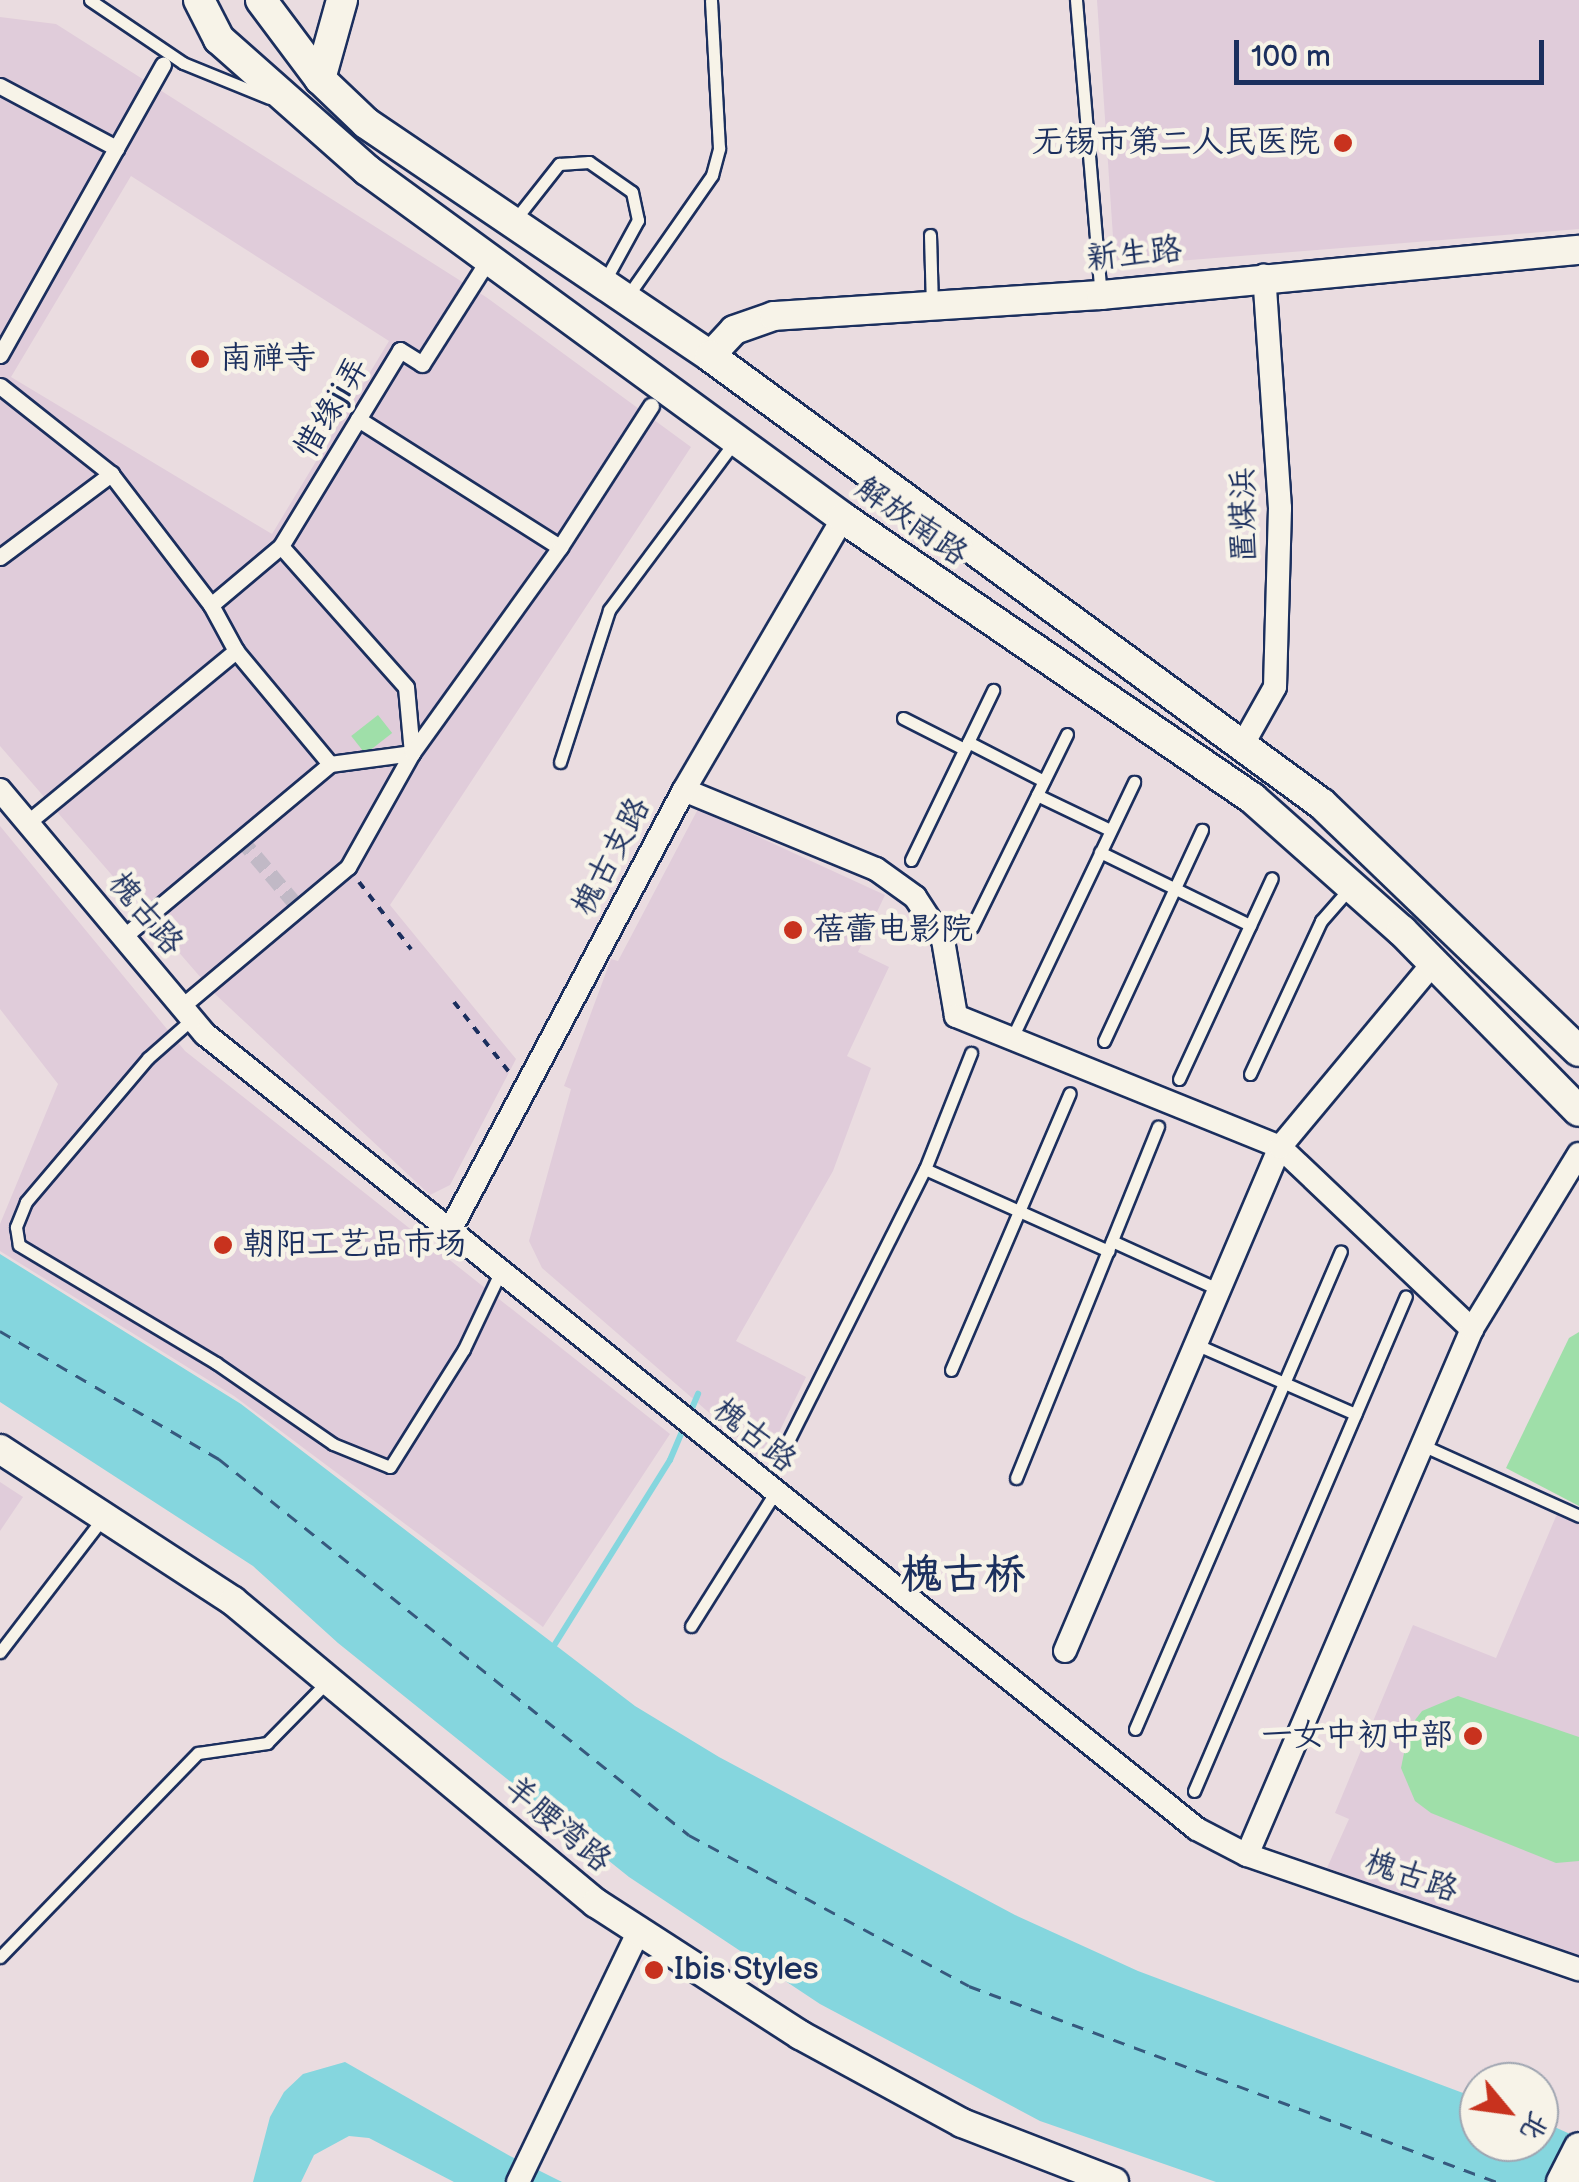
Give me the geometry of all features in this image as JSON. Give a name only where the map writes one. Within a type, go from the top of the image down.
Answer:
[{"type":"main road","name":"解放南路","points":[[199,0],[219,40],[367,170],[738,437],[842,518],[1252,798],[1353,884],[1579,1111]]},
{"type":"main road","name":"解放南路","points":[[260,0],[320,79],[366,123],[710,356],[1243,744],[1429,900],[1579,1051]]},
{"type":"main road","points":[[320,79],[342,0]]},
{"type":"main road","points":[[1562,2182],[1579,2148]]},
{"type":"street","points":[[0,355],[5,333],[164,65]]},
{"type":"street","points":[[0,86],[116,148]]},
{"type":"street","name":"新生路","points":[[710,356],[734,330],[774,316],[1101,295],[1264,276],[1579,250]]},
{"type":"street","name":"惜缘ji弄","points":[[211,605],[281,546],[400,350],[422,364],[490,257]]},
{"type":"street","name":"置煤浜","points":[[1243,744],[1275,687],[1280,508],[1264,276]]},
{"type":"street","points":[[0,386],[112,474],[211,605],[236,651],[330,764]]},
{"type":"street","points":[[186,1013],[348,867],[412,752],[560,546],[651,406]]},
{"type":"street","points":[[358,419],[560,546]]},
{"type":"street","points":[[0,558],[112,474]]},
{"type":"street","name":"槐古支路","points":[[450,1232],[684,790],[842,518]]},
{"type":"street","points":[[281,546],[406,686],[412,752]]},
{"type":"street","points":[[27,823],[236,651]]},
{"type":"street","points":[[122,938],[330,764],[412,752]]},
{"type":"street","name":"槐古路","points":[[0,790],[186,1013],[774,1494],[1198,1829],[1247,1855],[1579,1969]]},
{"type":"street","points":[[684,790],[876,868],[915,897],[942,940],[956,1016],[1280,1146],[1472,1330]]},
{"type":"street","points":[[1065,1651],[1280,1146],[1434,962]]},
{"type":"street","points":[[1247,1855],[1472,1330],[1579,1154]]},
{"type":"street","name":"羊腰湾路","points":[[0,1448],[233,1600],[596,1903],[800,2035],[962,2123],[1114,2182]]},
{"type":"street","points":[[518,2182],[639,1931]]},
{"type":"lane","points":[[90,0],[183,63],[294,108]]},
{"type":"lane","points":[[615,290],[712,174],[720,148],[711,0]]},
{"type":"lane","points":[[1076,0],[1101,295]]},
{"type":"lane","points":[[513,222],[559,164],[589,162],[632,192],[638,220],[615,290]]},
{"type":"lane","points":[[930,235],[932,306]]},
{"type":"lane","points":[[560,762],[609,610],[738,437]]},
{"type":"lane","points":[[911,860],[993,690]]},
{"type":"lane","points":[[903,718],[1044,782]]},
{"type":"lane","points":[[972,927],[1067,734]]},
{"type":"lane","points":[[1012,1038],[1134,782]]},
{"type":"lane","points":[[1037,794],[1110,830]]},
{"type":"lane","points":[[1104,1041],[1202,830]]},
{"type":"lane","points":[[1100,852],[1250,925]]},
{"type":"lane","points":[[1179,1079],[1272,878]]},
{"type":"lane","points":[[1250,1074],[1321,921],[1353,884]]},
{"type":"lane","points":[[186,1013],[26,1202],[16,1227],[19,1245],[216,1363],[333,1444],[390,1467],[464,1349],[500,1272]]},
{"type":"lane","points":[[785,1447],[925,1169],[971,1053]]},
{"type":"lane","points":[[950,1370],[1070,1093]]},
{"type":"lane","points":[[1016,1478],[1158,1127]]},
{"type":"lane","points":[[925,1169],[1218,1289]]},
{"type":"lane","points":[[1135,1729],[1340,1252]]},
{"type":"lane","points":[[1194,1791],[1406,1296]]},
{"type":"lane","points":[[1195,1344],[1355,1414]]},
{"type":"lane","points":[[1422,1444],[1579,1516]]},
{"type":"lane","points":[[691,1626],[774,1494]]},
{"type":"lane","points":[[0,1652],[106,1514]]},
{"type":"lane","points":[[0,1957],[198,1753],[266,1743],[329,1680]]},
{"type":"path","points":[[348,867],[411,949]]},
{"type":"path","points":[[454,1002],[525,1091]]},
{"type":"shaded area","name":"无锡市第二人民医院","points":[[1097,0],[1579,0],[1579,229],[1115,266]]},
{"type":"shaded area","points":[[0,17],[56,24],[486,297],[691,447],[390,905],[516,1059],[450,1185],[430,1195],[215,994],[0,746]],"holes":[[[131,176],[389,341],[272,534],[11,377]]]},
{"type":"shaded area","points":[[698,809],[885,895],[858,952],[889,967],[847,1056],[871,1068],[833,1171],[736,1341],[806,1377],[765,1461],[542,1268],[529,1241],[571,1089],[564,1086],[611,959],[618,961]]},
{"type":"shaded area","points":[[0,826],[185,1051],[670,1434],[543,1627],[234,1396],[0,1251],[0,1224],[58,1084],[0,1009]]},
{"type":"shaded area","points":[[0,1482],[23,1497],[0,1531]]},
{"type":"shaded area","name":"一女中初中部","points":[[1557,1514],[1579,1525],[1579,1957],[1327,1868],[1349,1819],[1335,1813],[1413,1625],[1496,1658]]},
{"type":"green space","points":[[378,715],[392,733],[365,754],[351,736]]},
{"type":"green space","points":[[1579,1332],[1579,1506],[1506,1468],[1569,1338]]},
{"type":"green space","points":[[1458,1696],[1579,1737],[1579,1861],[1556,1863],[1431,1813],[1415,1801],[1401,1768],[1409,1728],[1422,1711]]},
{"type":"water","points":[[0,1254],[241,1404],[635,1706],[719,1757],[1015,1915],[1138,1971],[1459,2091],[1459,2162],[1559,2162],[1559,2129],[1579,2138],[1579,2182],[1216,2182],[1040,2121],[820,2004],[629,1877],[338,1643],[253,1566],[0,1402]]},
{"type":"water","points":[[345,2062],[562,2182],[454,2182],[369,2138],[349,2136],[314,2155],[301,2182],[253,2182],[270,2117],[284,2092],[303,2074]]},
{"type":"waterway","points":[[555,1644],[670,1460],[698,1394]]},
{"type":"ferry route","points":[[0,1331],[219,1459],[689,1835],[969,1986],[1497,2182]]},
{"type":"tunnel","points":[[241,839],[300,909]]},
{"type":"place","name":"无锡市第二人民医院","points":[[1343,143]]},
{"type":"place","name":"南禅寺","points":[[200,359]]},
{"type":"place","name":"蓓蕾电影院","points":[[793,930]]},
{"type":"place","name":"朝阳工艺品市场","points":[[223,1245]]},
{"type":"place","name":"一女中初中部","points":[[1473,1736]]},
{"type":"place","name":"Ibis Styles","points":[[654,1970]]},
{"type":"district","name":"槐古桥","points":[[963,1576]]}]
